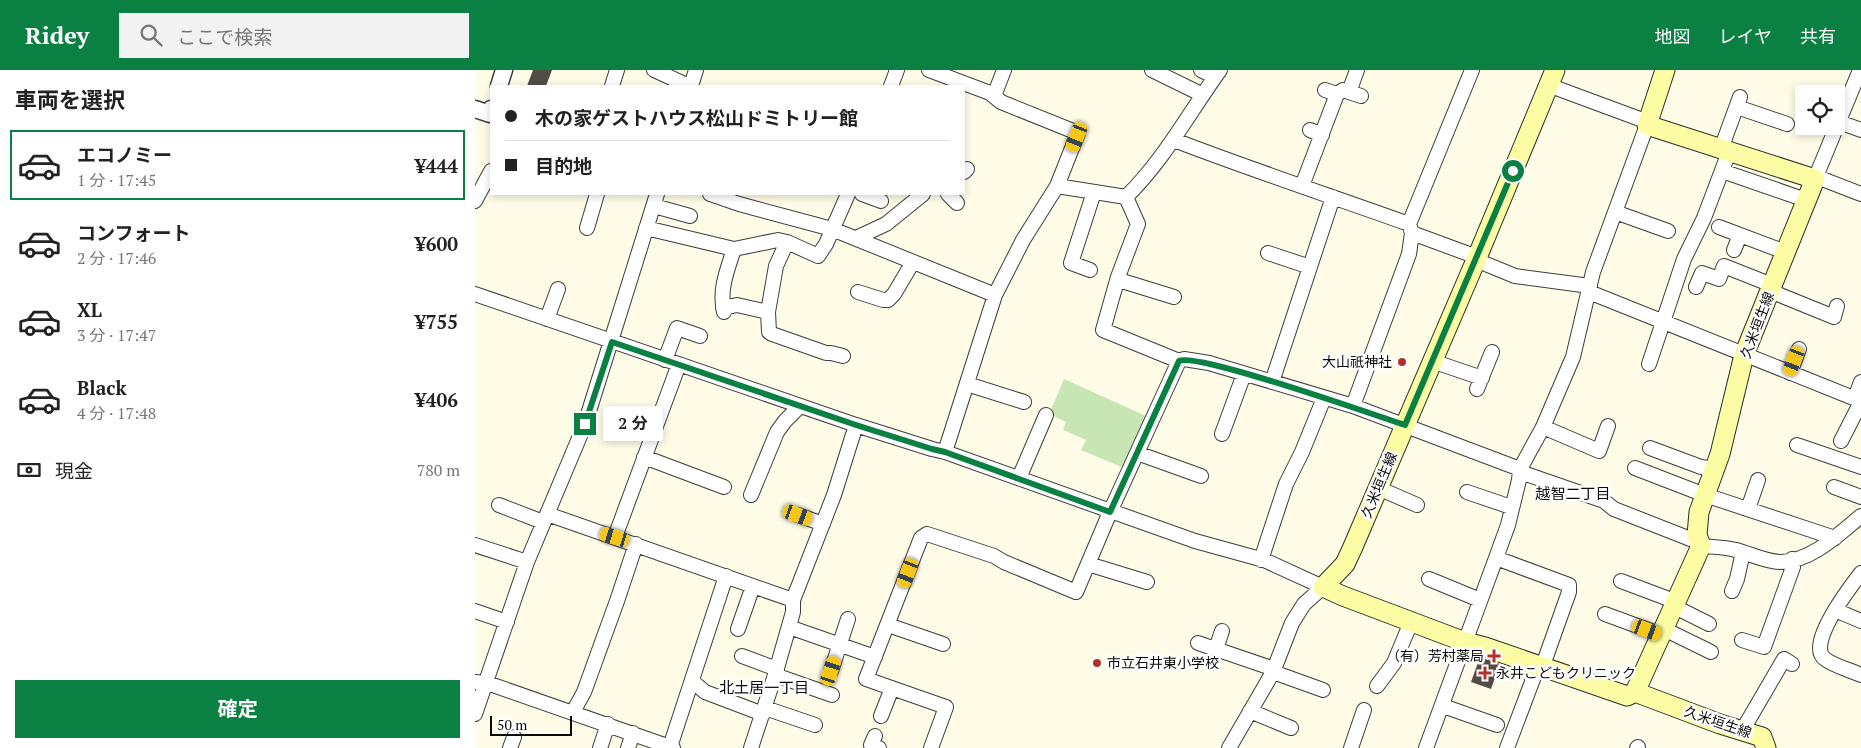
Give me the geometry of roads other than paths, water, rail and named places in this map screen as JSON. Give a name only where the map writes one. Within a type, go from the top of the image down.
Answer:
[{"type":"main road","points":[[1665,70],[1647,123],[1725,150],[1816,178]]},
{"type":"main road","name":"久米垣生線","points":[[1551,77],[1477,258],[1345,564],[1323,587],[1411,622],[1627,696],[1635,692],[1676,605],[1700,542],[1699,512],[1714,469],[1744,355],[1816,178]]},
{"type":"main road","name":"久米垣生線","points":[[1635,692],[1762,737],[1766,748]]},
{"type":"street","points":[[499,85],[504,70]]},
{"type":"street","points":[[611,85],[617,70]]},
{"type":"street","points":[[654,70],[688,85]]},
{"type":"street","points":[[690,85],[696,70]]},
{"type":"street","points":[[891,85],[897,70]]},
{"type":"street","points":[[929,70],[957,85]]},
{"type":"street","points":[[994,96],[1003,70]]},
{"type":"street","points":[[1152,70],[1203,95]]},
{"type":"street","points":[[1126,197],[1142,181],[1174,140],[1218,73],[1201,70]]},
{"type":"street","points":[[1302,186],[1316,132],[1357,70]]},
{"type":"street","points":[[1353,406],[1409,254],[1411,228],[1472,70]]},
{"type":"street","points":[[1845,113],[1856,97],[1860,70]]},
{"type":"street","points":[[1431,747],[1465,642],[1508,525],[1520,469],[1543,427],[1573,357],[1593,272],[1647,123],[1551,77]]},
{"type":"street","points":[[945,452],[995,295],[1023,240],[1057,186],[1078,133],[1001,102],[994,96],[966,90]]},
{"type":"street","points":[[1649,364],[1684,259],[1690,249],[1722,171],[1725,150],[1738,102],[1787,124]]},
{"type":"street","points":[[1845,124],[1861,130]]},
{"type":"street","points":[[1834,135],[1816,178],[1861,194]]},
{"type":"street","points":[[1174,140],[1333,197],[1411,228],[1515,276],[1590,289],[1662,321],[1859,401]]},
{"type":"street","points":[[1722,171],[1806,200]]},
{"type":"street","points":[[475,201],[490,173]]},
{"type":"street","points":[[1057,186],[1126,197]]},
{"type":"street","points":[[1090,270],[1071,263],[1095,192]]},
{"type":"street","points":[[587,228],[597,195]]},
{"type":"street","points":[[713,195],[832,229],[995,295]]},
{"type":"street","points":[[647,228],[734,249],[770,240],[787,242],[818,256],[826,244],[848,195]]},
{"type":"street","points":[[865,195],[881,201]]},
{"type":"street","points":[[856,238],[910,212],[922,195]]},
{"type":"street","points":[[1126,197],[1138,224],[1118,277],[1103,330],[1179,361]]},
{"type":"street","points":[[1272,382],[1333,197]]},
{"type":"street","points":[[475,714],[481,682],[507,622],[527,562],[585,424],[655,200],[690,216]]},
{"type":"street","points":[[1615,212],[1668,231]]},
{"type":"street","points":[[1719,227],[1785,252]]},
{"type":"street","points":[[1734,250],[1740,235]]},
{"type":"street","points":[[787,242],[776,266],[767,326],[769,332],[826,353],[843,356]]},
{"type":"street","points":[[734,249],[722,288],[721,298],[724,310],[737,306],[769,312]]},
{"type":"street","points":[[1268,252],[1310,267]]},
{"type":"street","points":[[858,292],[888,300],[894,294],[913,262]]},
{"type":"street","points":[[1696,287],[1702,273],[1719,279],[1724,266],[1834,316],[1837,306]]},
{"type":"street","points":[[1118,277],[1122,281],[1174,297]]},
{"type":"street","points":[[547,319],[558,289]]},
{"type":"street","points":[[475,294],[856,425],[945,452],[1195,542],[1261,560],[1323,587],[1304,604],[1292,622],[1274,671],[1229,748]]},
{"type":"street","points":[[665,360],[677,328],[700,336]]},
{"type":"street","points":[[1790,373],[1799,349]]},
{"type":"street","points":[[1432,361],[1479,384],[1492,352]]},
{"type":"street","points":[[931,748],[945,707],[866,679],[921,538],[927,534],[995,556],[1004,562],[1076,592],[1110,512],[1179,361],[1184,358],[1209,363],[1353,406],[1520,469],[1526,474],[1603,501],[1614,509],[1693,540],[1735,549],[1770,560],[1783,562],[1815,551],[1835,538],[1861,516]]},
{"type":"street","points":[[573,712],[584,692],[625,540],[644,457],[679,364]]},
{"type":"street","points":[[1223,434],[1244,374]]},
{"type":"street","points":[[1841,441],[1859,401],[1861,382]]},
{"type":"street","points":[[967,384],[1024,402]]},
{"type":"street","points":[[1261,560],[1286,484],[1302,452],[1324,398]]},
{"type":"street","points":[[751,495],[777,432],[800,406]]},
{"type":"street","points":[[1019,478],[1046,415]]},
{"type":"street","points":[[751,748],[789,627],[793,612],[793,600],[834,495],[856,425]]},
{"type":"street","points":[[1543,427],[1599,450],[1608,426]]},
{"type":"street","points":[[1797,445],[1861,467]]},
{"type":"street","points":[[1650,448],[1701,467],[1714,469]]},
{"type":"street","points":[[1137,453],[1201,476]]},
{"type":"street","points":[[644,457],[724,488]]},
{"type":"street","points":[[1635,468],[1705,495],[1835,538]]},
{"type":"street","points":[[1748,509],[1758,480]]},
{"type":"street","points":[[1834,487],[1861,497]]},
{"type":"street","points":[[1378,488],[1417,505]]},
{"type":"street","points":[[1467,492],[1511,507]]},
{"type":"street","points":[[499,505],[625,540],[793,600]]},
{"type":"street","points":[[798,515],[823,524]]},
{"type":"street","points":[[475,545],[527,562]]},
{"type":"street","points":[[1732,591],[1743,552]]},
{"type":"street","points":[[1497,558],[1569,585],[1569,592],[1507,748]]},
{"type":"street","points":[[1742,640],[1764,647],[1793,567],[1792,559]]},
{"type":"street","points":[[1088,564],[1147,582]]},
{"type":"street","points":[[1861,574],[1835,610],[1821,641],[1820,653],[1823,659],[1861,675]]},
{"type":"street","points":[[481,682],[671,747],[726,576]]},
{"type":"street","points":[[1429,579],[1480,600]]},
{"type":"street","points":[[1621,581],[1676,605],[1709,624]]},
{"type":"street","points":[[738,629],[753,586]]},
{"type":"street","points":[[1835,610],[1861,621]]},
{"type":"street","points":[[475,611],[507,622]]},
{"type":"street","points":[[1605,614],[1663,632],[1711,652]]},
{"type":"street","points":[[831,671],[848,619]]},
{"type":"street","points":[[1377,686],[1394,663],[1411,622]]},
{"type":"street","points":[[888,625],[943,644]]},
{"type":"street","points":[[789,627],[875,657]]},
{"type":"street","points":[[1216,649],[1222,631]]},
{"type":"street","points":[[1198,642],[1323,690]]},
{"type":"street","points":[[742,656],[832,695]]},
{"type":"street","points":[[1742,731],[1784,659],[1792,664]]},
{"type":"street","points":[[691,681],[705,692],[815,725]]},
{"type":"street","points":[[881,716],[892,688]]},
{"type":"street","points":[[1443,706],[1497,726]]},
{"type":"street","points":[[1251,711],[1291,728]]},
{"type":"street","points":[[1351,748],[1366,717]]},
{"type":"street","points":[[599,748],[608,724]]},
{"type":"street","points":[[628,748],[633,733]]},
{"type":"place","name":"大山祇神社","points":[[1402,362]]},
{"type":"place","name":"（有）芳村薬局","points":[[1494,656]]},
{"type":"place","name":"市立石井東小学校","points":[[1097,663]]},
{"type":"place","name":"永井こどもクリニック","points":[[1485,673]]},
{"type":"district","name":"越智二丁目","points":[[1573,494]]},
{"type":"district","name":"北土居一丁目","points":[[764,688]]}]
